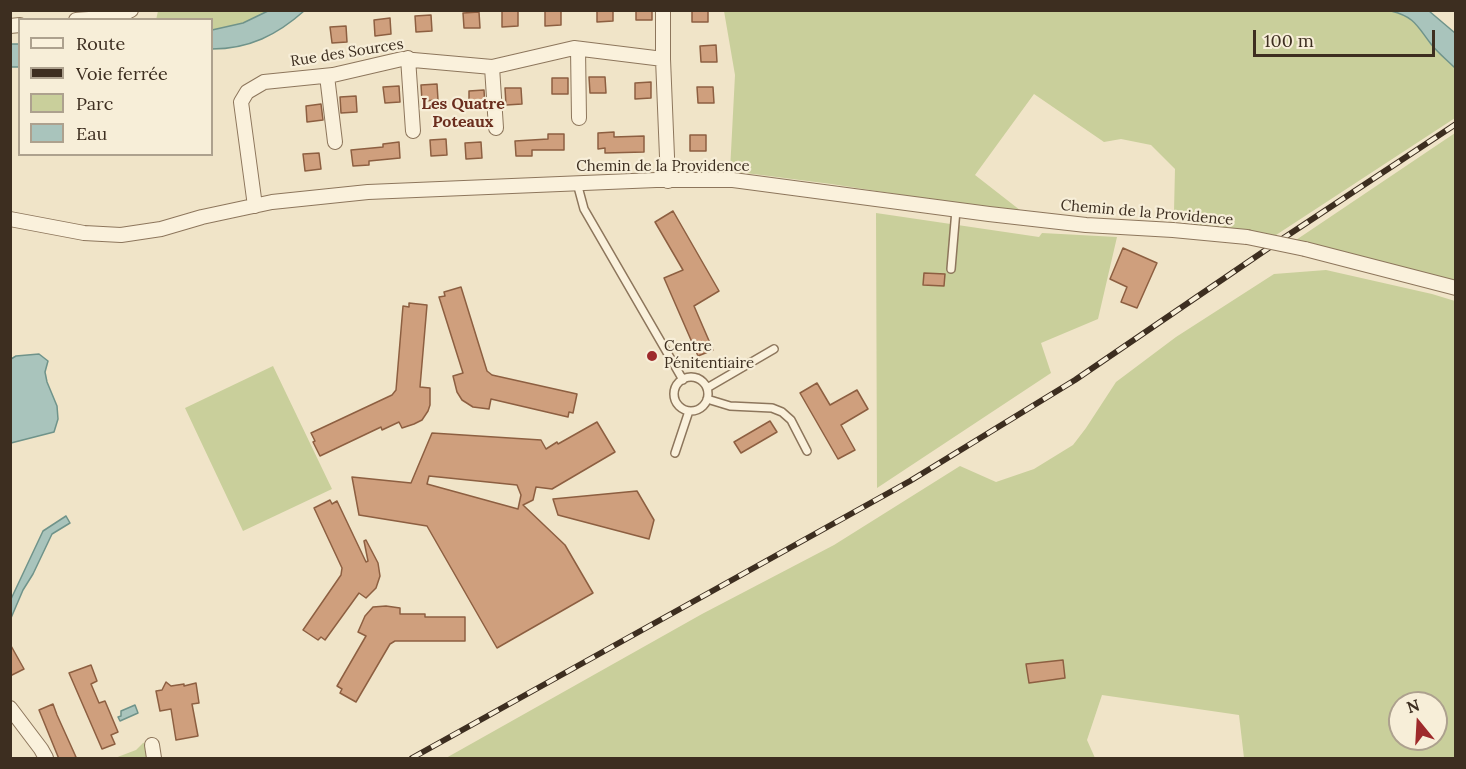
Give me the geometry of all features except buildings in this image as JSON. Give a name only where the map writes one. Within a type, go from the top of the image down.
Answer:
[{"type":"street","points":[[92,18],[125,14],[131,10]]},
{"type":"street","points":[[663,10],[668,181]]},
{"type":"street","name":"Rue des Sources","points":[[255,206],[241,102],[247,92],[264,82],[327,76],[408,58],[492,67],[574,48],[663,59]]},
{"type":"street","points":[[578,49],[579,117]]},
{"type":"street","points":[[408,58],[413,131]]},
{"type":"street","points":[[492,67],[496,128]]},
{"type":"street","points":[[327,76],[335,142]]},
{"type":"street","name":"Chemin de la Providence","points":[[10,219],[84,234],[121,235],[161,229],[202,217],[272,202],[368,192],[578,183],[733,180],[1086,225],[1247,237],[1305,249],[1455,288]]},
{"type":"street","points":[[10,708],[46,759]]},
{"type":"lane","points":[[578,183],[584,209],[683,380]]},
{"type":"lane","points":[[951,269],[956,210]]},
{"type":"lane","points":[[707,388],[774,349]]},
{"type":"lane","points":[[694,377],[704,383],[707,388],[707,399],[695,411],[689,411],[680,406],[675,397],[676,387],[683,380],[694,377]]},
{"type":"lane","points":[[707,399],[730,406],[772,408],[782,412],[791,420],[807,451]]},
{"type":"lane","points":[[675,453],[689,411]]},
{"type":"green space","points":[[158,11],[270,11],[243,23],[213,30],[213,18],[156,18]]},
{"type":"green space","points":[[724,11],[1391,11],[1411,19],[1455,68],[1455,118],[1273,237],[1199,226],[1174,211],[1175,169],[1151,145],[1121,139],[1104,142],[1034,94],[975,175],[1025,214],[730,171],[735,75]]},
{"type":"green space","points":[[1455,133],[1455,281],[1296,240]]},
{"type":"green space","points":[[876,213],[1039,237],[1042,233],[1117,237],[1098,319],[1041,343],[1051,373],[877,488]]},
{"type":"green space","points":[[1326,270],[1455,301],[1455,758],[1244,758],[1239,715],[1102,695],[1087,740],[1095,758],[446,758],[702,614],[834,545],[960,466],[996,482],[1034,469],[1073,445],[1116,382],[1176,337],[1274,274]]},
{"type":"green space","points":[[273,366],[332,489],[243,531],[185,408]]},
{"type":"green space","points":[[148,742],[150,758],[115,758],[136,750],[143,743]]},
{"type":"water","points":[[270,10],[304,11],[273,34],[262,39],[238,46],[213,49],[213,30],[243,23]]},
{"type":"water","points":[[1391,11],[1429,11],[1455,33],[1455,68],[1411,19]]},
{"type":"water","points":[[11,44],[18,44],[18,67],[11,67]]},
{"type":"water","points":[[39,354],[48,361],[45,372],[47,382],[57,406],[58,419],[54,432],[11,443],[11,359],[16,356]]},
{"type":"water","points":[[66,516],[70,523],[52,534],[11,618],[11,599],[43,531]]},
{"type":"water","points":[[135,705],[138,713],[120,721],[118,717],[121,716],[121,711]]},
{"type":"railway","points":[[412,758],[910,481],[1075,380],[1456,124]]},
{"type":"place","name":"Centre Pénitentiaire","points":[[652,356]]},
{"type":"district","name":"Les Quatre Poteaux","points":[[463,113]]}]
